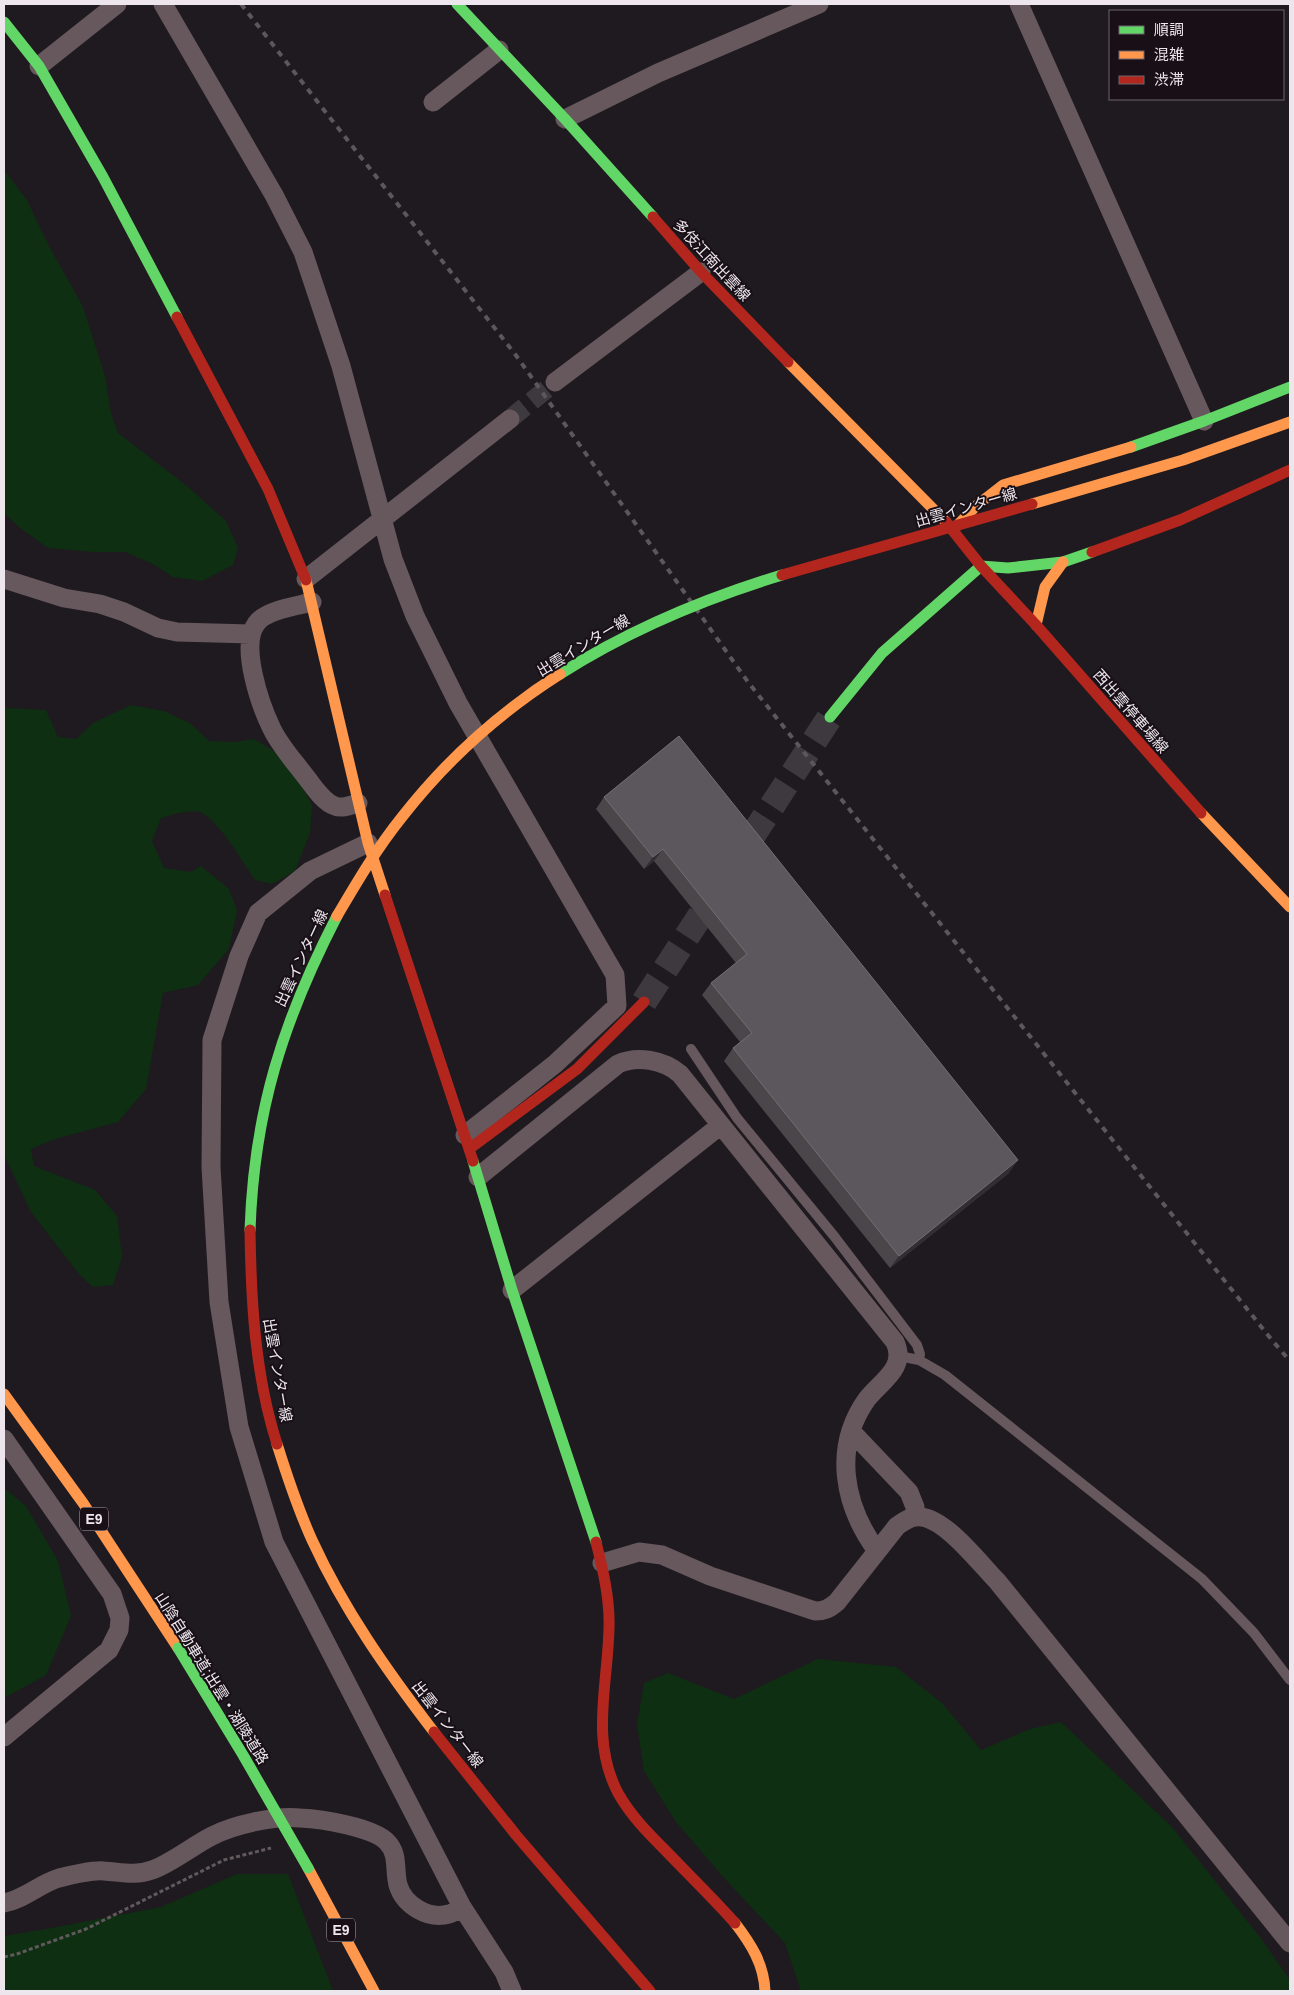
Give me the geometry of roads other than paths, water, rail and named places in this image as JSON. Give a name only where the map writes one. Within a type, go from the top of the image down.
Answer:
[{"type":"main road","name":"多伎江南出雲線","points":[[457,4],[565,119],[700,272],[953,530]]},
{"type":"main road","points":[[4,22],[40,66],[103,177],[268,489],[306,580],[368,842],[467,1142],[512,1290],[591,1523],[602,1563],[609,1630],[600,1717],[605,1764],[611,1781],[633,1817],[749,1940],[763,1970],[766,1991]]},
{"type":"main road","points":[[953,530],[976,506],[1003,485],[1127,448],[1204,421],[1290,387]]},
{"type":"main road","name":"出雲インター線","points":[[650,1991],[576,1906],[468,1776],[390,1673],[336,1589],[298,1506],[273,1430],[256,1351],[250,1252],[251,1204],[263,1114],[271,1075],[300,992],[337,916],[384,840],[418,798],[456,758],[508,712],[575,664],[651,623],[726,593],[771,578],[1183,460],[1290,422]]},
{"type":"main road","points":[[830,717],[882,653],[981,566],[1008,568],[1064,562],[1180,520],[1290,470]]},
{"type":"main road","name":"西出雲停車場線","points":[[953,530],[981,566],[1036,624],[1179,789],[1290,907]]},
{"type":"main road","points":[[1036,624],[1045,587],[1064,562]]},
{"type":"main road","points":[[467,1142],[577,1069],[644,1002]]},
{"type":"main road","name":"山陰自動車道;出雲・湖陵道路","points":[[4,1394],[83,1503],[178,1648],[243,1755],[308,1868],[374,1991]]},
{"type":"street","points":[[40,66],[117,4]]},
{"type":"street","points":[[163,4],[274,195],[303,252],[341,366],[393,559],[415,616],[458,703],[615,975],[617,1006],[467,1142]]},
{"type":"street","points":[[565,119],[658,73],[819,4]]},
{"type":"street","points":[[1019,4],[1204,421]]},
{"type":"street","points":[[433,102],[499,50]]},
{"type":"street","points":[[555,382],[700,272]]},
{"type":"street","points":[[306,580],[510,419]]},
{"type":"street","points":[[4,579],[64,598],[100,604],[124,612],[158,628],[177,632],[251,634]]},
{"type":"street","points":[[312,602],[268,614],[255,624],[251,634],[252,666],[257,688],[272,728],[325,800],[335,806],[342,807],[358,804]]},
{"type":"street","points":[[368,842],[310,871],[258,913],[239,956],[212,1040],[211,1167],[218,1302],[239,1427],[274,1542],[462,1907],[504,1972],[512,1991]]},
{"type":"street","points":[[478,1177],[625,1060],[640,1059],[673,1068],[895,1342],[899,1356],[894,1369],[867,1400],[851,1431],[847,1454],[848,1492],[858,1522],[877,1551]]},
{"type":"street","points":[[512,1290],[720,1125]]},
{"type":"street","points":[[851,1431],[909,1492],[915,1507],[915,1517]]},
{"type":"street","points":[[4,1438],[112,1594],[120,1618],[119,1630],[109,1650],[4,1737]]},
{"type":"street","points":[[602,1563],[639,1552],[656,1553],[710,1576],[814,1611],[823,1611],[837,1602],[897,1526],[905,1520],[915,1517],[927,1518],[937,1522],[997,1580],[1290,1943]]},
{"type":"street","points":[[4,1903],[23,1897],[59,1878],[102,1870],[126,1874],[153,1870],[214,1835],[269,1819],[300,1818],[356,1827],[375,1833],[387,1842],[394,1853],[398,1885],[417,1910],[432,1914],[449,1915],[462,1907]]},
{"type":"lane","points":[[691,1049],[737,1118],[834,1236],[917,1345],[920,1354],[919,1360]]},
{"type":"lane","points":[[899,1356],[919,1360],[946,1375],[1202,1579],[1254,1633],[1290,1680]]},
{"type":"tunnel","points":[[510,419],[555,382]]},
{"type":"tunnel","points":[[644,1002],[830,717]]},
{"type":"railway","points":[[241,4],[515,354],[748,682],[1290,1361]]}]
